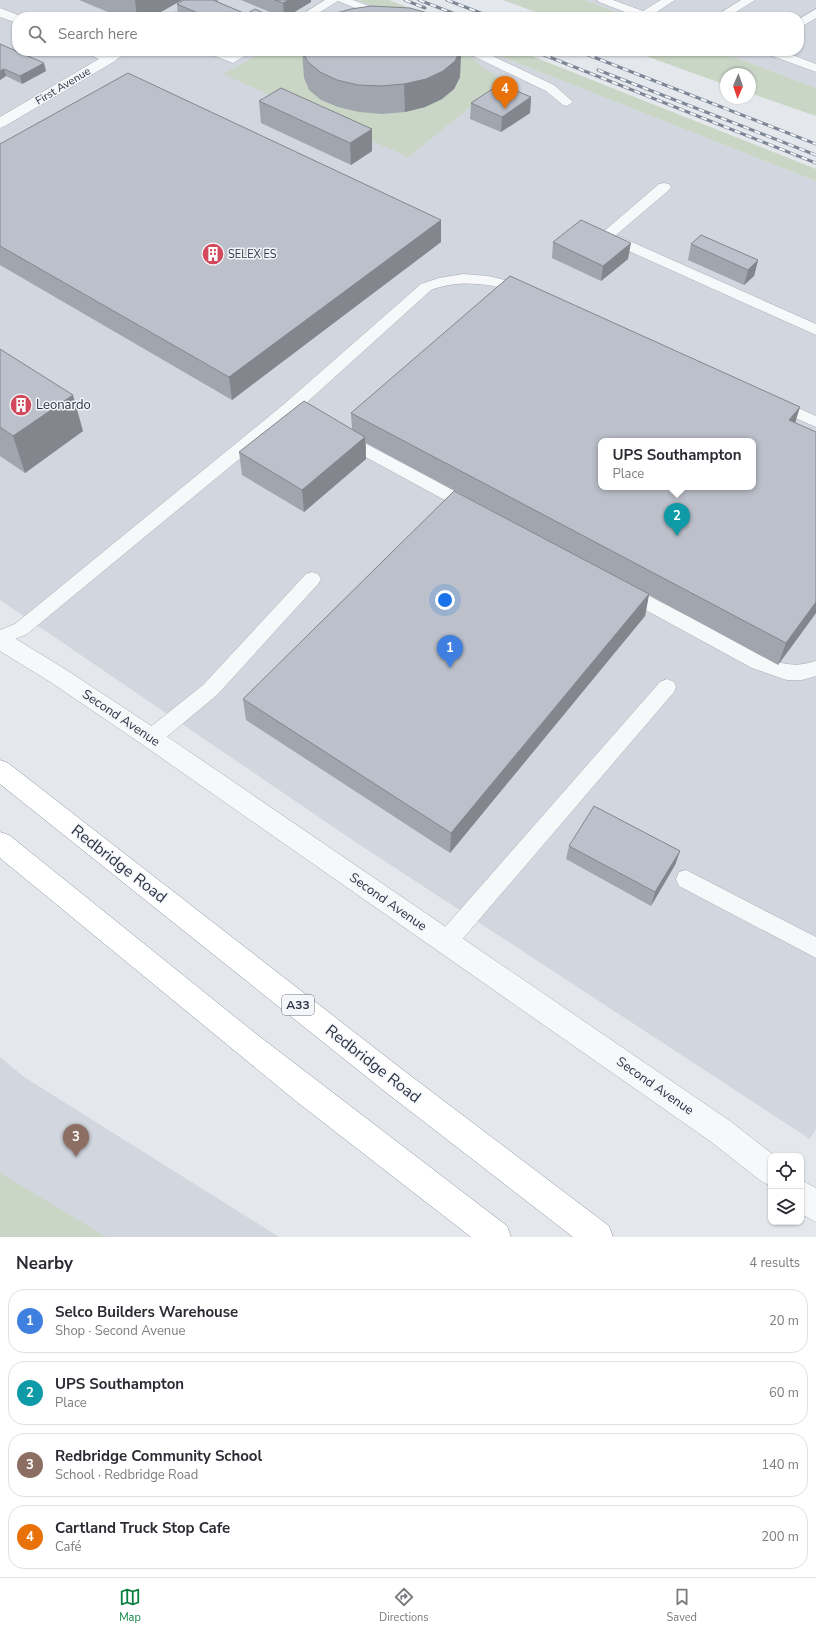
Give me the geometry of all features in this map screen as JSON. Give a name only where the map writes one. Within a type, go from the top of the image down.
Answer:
[{"type":"highway","name":"Redbridge Road","points":[[0,770],[392,1080],[598,1237]]},
{"type":"highway","points":[[0,843],[237,1038],[402,1167],[496,1237]]},
{"type":"street","points":[[0,12],[12,17]]},
{"type":"street","name":"First Avenue","points":[[105,56],[110,58]]},
{"type":"street","name":"First Avenue","points":[[0,123],[110,58]]},
{"type":"street","name":"Second Avenue","points":[[0,639],[151,738],[720,1131],[768,1169]]},
{"type":"street","points":[[804,1197],[816,1207]]},
{"type":"lane","points":[[183,12],[208,0]]},
{"type":"lane","points":[[313,12],[333,0]]},
{"type":"lane","points":[[343,0],[375,12]]},
{"type":"lane","points":[[604,0],[636,12]]},
{"type":"lane","points":[[652,12],[669,0]]},
{"type":"lane","points":[[729,12],[749,0]]},
{"type":"lane","points":[[804,21],[816,12]]},
{"type":"lane","points":[[110,58],[114,56]]},
{"type":"lane","points":[[226,56],[233,59],[238,56]]},
{"type":"lane","points":[[483,56],[550,88],[567,102]]},
{"type":"lane","points":[[784,56],[816,68]]},
{"type":"lane","points":[[664,187],[607,236],[816,330]]},
{"type":"lane","points":[[0,639],[21,629],[296,412],[414,297],[431,284],[441,280],[459,278],[479,279],[500,282],[538,294]]},
{"type":"lane","points":[[766,399],[816,422]]},
{"type":"lane","points":[[331,431],[485,515]]},
{"type":"lane","points":[[151,738],[210,690],[312,579]]},
{"type":"lane","points":[[612,583],[759,663],[778,671],[798,673],[816,668]]},
{"type":"lane","points":[[446,942],[667,687]]},
{"type":"lane","points":[[686,880],[816,948]]},
{"type":"shaded area","points":[[0,0],[358,0],[388,12],[12,12],[12,56],[500,56],[816,181],[816,1129],[810,1139],[351,839],[0,600]]},
{"type":"shaded area","points":[[584,0],[816,0],[816,88],[731,56],[804,56],[804,12],[616,12]]},
{"type":"shaded area","points":[[0,1057],[24,1077],[279,1237],[0,1237]]},
{"type":"green space","points":[[358,0],[389,0],[419,12],[388,12]]},
{"type":"green space","points":[[503,0],[584,0],[616,12],[535,12]]},
{"type":"green space","points":[[257,56],[468,56],[509,84],[473,105],[408,157],[223,74]]},
{"type":"green space","points":[[500,56],[532,56],[816,169],[816,181]]},
{"type":"green space","points":[[646,56],[731,56],[816,88],[816,116],[756,95],[756,68],[720,68],[720,83]]},
{"type":"green space","points":[[0,1173],[106,1237],[0,1237]]},
{"type":"building","points":[[184,0],[213,0],[241,12],[195,12],[177,4]]},
{"type":"building","points":[[275,0],[289,0],[283,3]]},
{"type":"building","points":[[371,6],[410,8],[424,12],[340,12]]},
{"type":"building","points":[[255,9],[262,12],[250,12]]},
{"type":"building","points":[[0,44],[12,49],[12,56],[28,56],[44,63],[20,76],[4,69],[0,71]]},
{"type":"building","points":[[305,56],[458,56],[455,61],[443,71],[426,79],[404,84],[381,86],[358,85],[337,80],[320,72],[308,62]]},
{"type":"building","name":"SELEX ES","points":[[128,73],[441,220],[229,377],[0,246],[0,144]]},
{"type":"building","points":[[500,84],[531,97],[502,117],[471,103]]},
{"type":"building","points":[[281,88],[372,129],[350,143],[259,101]]},
{"type":"building","points":[[581,220],[631,243],[603,266],[553,242]]},
{"type":"building","points":[[701,235],[758,260],[748,270],[691,244]]},
{"type":"building","points":[[510,276],[800,407],[789,420],[816,432],[816,602],[786,643],[351,413]]},
{"type":"building","points":[[0,349],[73,395],[13,436],[0,427]]},
{"type":"building","points":[[304,401],[365,437],[302,490],[239,452]]},
{"type":"building","points":[[454,491],[649,594],[451,833],[243,699]]},
{"type":"building","points":[[594,806],[680,851],[655,892],[569,846]]},
{"type":"railway","points":[[405,0],[425,8]]},
{"type":"railway","points":[[419,0],[450,12]]},
{"type":"railway","points":[[447,0],[478,12]]},
{"type":"railway","points":[[547,56],[816,163]]},
{"type":"railway","points":[[591,56],[816,144]]},
{"type":"railway","points":[[598,70],[816,155]]},
{"type":"place","name":"Cartland Truck Stop Cafe","points":[[505,109]]},
{"type":"place","name":"SELEX ES","points":[[213,254]]},
{"type":"place","name":"Leonardo","points":[[21,405]]},
{"type":"place","name":"UPS Southampton","points":[[677,536]]},
{"type":"place","name":"Selco Builders Warehouse","points":[[450,668]]},
{"type":"place","name":"Redbridge Community School","points":[[76,1157]]}]
